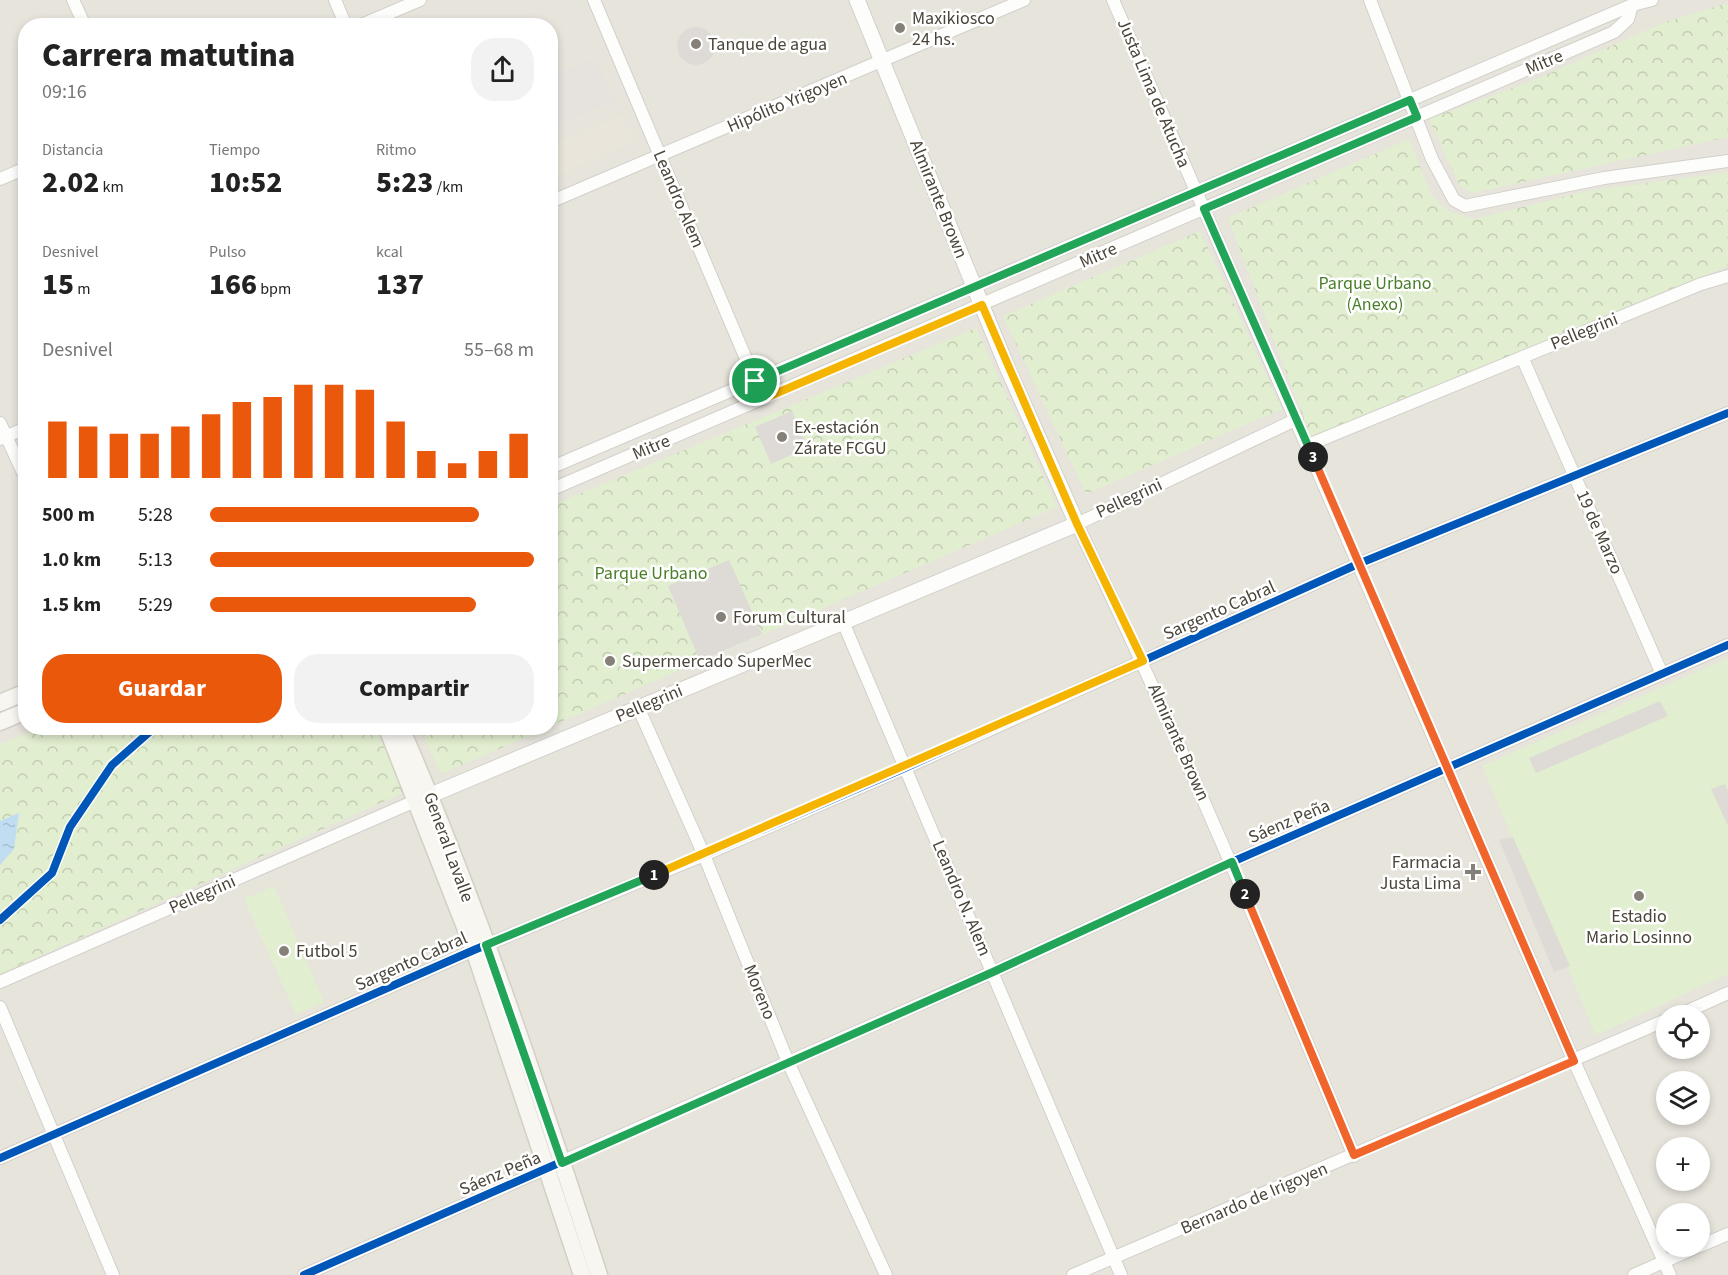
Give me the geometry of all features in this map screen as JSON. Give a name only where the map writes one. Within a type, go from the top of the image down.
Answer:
[{"type":"main road","points":[[0,703],[18,695]]},
{"type":"main road","points":[[0,722],[18,714]]},
{"type":"main road","name":"General Lavalle","points":[[391,735],[424,798]]},
{"type":"main road","name":"General Lavalle","points":[[403,735],[424,798],[562,1163],[599,1275]]},
{"type":"main road","name":"General Lavalle","points":[[480,947],[546,1169],[582,1275]]},
{"type":"street","points":[[73,0],[81,18]]},
{"type":"street","points":[[335,0],[343,18]]},
{"type":"street","points":[[378,18],[420,0]]},
{"type":"street","name":"Leandro Alem","points":[[594,0],[763,399]]},
{"type":"street","name":"Almirante Brown","points":[[857,0],[1032,423],[1077,524],[1143,661],[1232,862],[1354,1155]]},
{"type":"street","name":"Hipólito Yrigoyen","points":[[558,199],[1024,0]]},
{"type":"street","name":"Justa Lima de Atucha","points":[[1113,0],[1574,1061],[1670,1275]]},
{"type":"street","points":[[1370,0],[1447,190],[1454,200],[1465,206],[1604,178],[1728,161]]},
{"type":"street","name":"Mitre","points":[[558,465],[975,288],[1631,3],[1652,0]]},
{"type":"street","name":"Mitre","points":[[558,487],[1614,32],[1628,19],[1631,3]]},
{"type":"street","points":[[0,179],[18,171]]},
{"type":"street","name":"Pellegrini","points":[[1308,445],[1701,284],[1728,276]]},
{"type":"street","name":"19 de Marzo","points":[[1522,357],[1662,674]]},
{"type":"street","name":"Sargento Cabral","points":[[0,1158],[480,947],[704,855],[907,767],[1358,564],[1728,413]]},
{"type":"street","name":"Pellegrini","points":[[0,982],[424,798],[1077,524],[1297,419]]},
{"type":"street","points":[[0,423],[3,438],[18,465]]},
{"type":"street","points":[[3,438],[18,431]]},
{"type":"street","name":"Leandro N. Alem","points":[[843,622],[907,767],[1121,1275]]},
{"type":"street","name":"Sáenz Peña","points":[[304,1275],[993,972],[1232,862],[1728,645]]},
{"type":"street","name":"Moreno","points":[[638,707],[704,855],[789,1062],[886,1275]]},
{"type":"street","points":[[1701,1005],[1728,993]]},
{"type":"street","points":[[0,1007],[113,1275]]},
{"type":"street","name":"Bernardo de Irigoyen","points":[[1072,1275],[1656,1024]]},
{"type":"street","points":[[1710,1241],[1728,1234]]},
{"type":"street","points":[[1634,1275],[1675,1257]]},
{"type":"shaded area","points":[[0,0],[1728,0],[1728,1275],[0,1275]]},
{"type":"shaded area","points":[[596,58],[614,101],[558,125],[558,73]]},
{"type":"shaded area","points":[[623,115],[634,142],[558,174],[558,143]]},
{"type":"green space","points":[[1728,3],[1728,137],[1473,193],[1460,186],[1429,119],[1532,81],[1663,23]]},
{"type":"green space","name":"Parque Urbano (Anexo)","points":[[1409,139],[1431,195],[1448,211],[1474,219],[1588,191],[1728,172],[1728,266],[1520,351],[1313,443],[1228,218]]},
{"type":"green space","points":[[1200,231],[1282,409],[1086,494],[1003,316]]},
{"type":"green space","name":"Parque Urbano","points":[[976,328],[1057,507],[558,723],[558,503]]},
{"type":"green space","name":"Estadio Mario Losinno","points":[[1728,658],[1728,974],[1661,1005],[1656,1005],[1656,1007],[1596,1035],[1482,766]]},
{"type":"green space","points":[[24,735],[378,735],[405,792],[0,974],[0,744]]},
{"type":"green space","points":[[423,735],[532,735],[441,774]]},
{"type":"green space","name":"Futbol 5","points":[[274,886],[324,1002],[296,1015],[244,899]]},
{"type":"water","points":[[19,813],[14,849],[0,865],[0,821]]},
{"type":"building","name":"Tanque de agua","points":[[696,27],[710,32],[715,46],[710,60],[696,65],[682,60],[677,46],[682,32]]},
{"type":"building","name":"Ex-estación Zárate FCGU","points":[[792,411],[808,447],[771,464],[755,427]]},
{"type":"building","name":"Forum Cultural","points":[[729,560],[762,634],[700,661],[668,586]]},
{"type":"building","points":[[1660,701],[1668,716],[1536,773],[1529,758]]},
{"type":"building","points":[[1725,784],[1728,791],[1728,826],[1711,789]]},
{"type":"building","points":[[1513,837],[1570,966],[1554,972],[1499,840]]},
{"type":"cycle path","points":[[0,1158],[474,950],[704,855],[907,767],[1358,564],[1728,413]]},
{"type":"cycle path","points":[[304,1275],[993,972],[1232,862],[1728,645]]},
{"type":"cycle path","points":[[0,920],[52,873],[70,827],[112,765],[146,735]]},
{"type":"place","name":"Maxikiosco 24 hs.","points":[[900,28]]},
{"type":"place","name":"Tanque de agua","points":[[696,44]]},
{"type":"place","name":"Ex-estación Zárate FCGU","points":[[782,437]]},
{"type":"place","name":"Forum Cultural","points":[[721,617]]},
{"type":"place","name":"Supermercado SuperMec","points":[[610,661]]},
{"type":"place","name":"Farmacia Justa Lima","points":[[1473,872]]},
{"type":"place","name":"Estadio Mario Losinno","points":[[1639,896]]},
{"type":"place","name":"Futbol 5","points":[[284,951]]},
{"type":"route","points":[[1410,100],[1417,117],[1204,209],[1574,1061],[1354,1155],[1232,862],[993,972],[562,1163],[486,945],[704,855],[1143,661],[1077,524],[982,305],[763,399],[755,381],[1410,100]]}]
